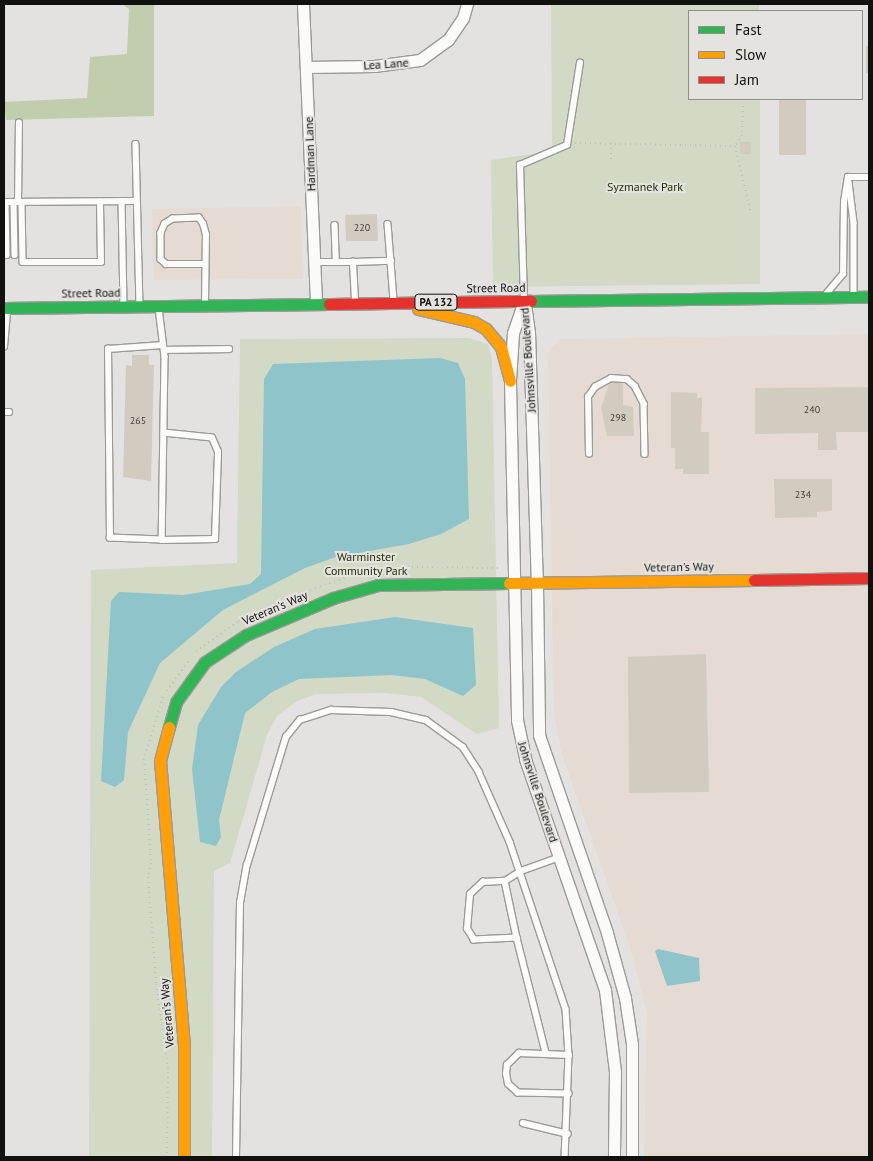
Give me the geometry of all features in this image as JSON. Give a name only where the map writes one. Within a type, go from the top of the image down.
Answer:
[{"type":"street","name":"Hardman Lane","points":[[303,4],[316,304]]},
{"type":"street","name":"Lea Lane","points":[[306,67],[374,66],[420,60],[448,40],[463,18],[467,4]]},
{"type":"street","name":"Street Road","points":[[5,308],[869,297]]},
{"type":"street","name":"Johnsville Boulevard","points":[[524,301],[513,333],[510,381],[517,720],[525,759],[599,968],[612,1031],[615,1072],[614,1157]]},
{"type":"street","name":"Johnsville Boulevard","points":[[524,301],[529,332],[537,584],[539,736],[612,950],[625,998],[632,1044],[632,1157]]},
{"type":"street","points":[[394,303],[474,322],[486,330],[501,347],[510,381]]},
{"type":"street","name":"Veteran's Way","points":[[184,1157],[184,1043],[159,777],[162,742],[176,702],[205,662],[230,643],[344,594],[393,584],[537,584],[869,578]]},
{"type":"lane","points":[[524,301],[520,165],[568,144],[580,64]]},
{"type":"lane","points":[[15,255],[19,123]]},
{"type":"lane","points":[[136,144],[140,306]]},
{"type":"lane","points":[[848,178],[869,177]]},
{"type":"lane","points":[[848,178],[854,223],[854,298]]},
{"type":"lane","points":[[821,298],[843,274],[844,202],[848,178]]},
{"type":"lane","points":[[22,255],[5,255],[5,202],[136,201]]},
{"type":"lane","points":[[18,202],[22,262],[101,262],[100,202]]},
{"type":"lane","points":[[122,202],[124,306]]},
{"type":"lane","points":[[205,264],[166,264],[161,259],[161,233],[165,224],[174,219],[198,218],[206,235],[205,305]]},
{"type":"lane","points":[[388,224],[394,303]]},
{"type":"lane","points":[[335,225],[336,262]]},
{"type":"lane","points":[[314,262],[390,261]]},
{"type":"lane","points":[[353,262],[355,303]]},
{"type":"lane","points":[[159,306],[164,348],[162,540]]},
{"type":"lane","points":[[4,347],[5,308]]},
{"type":"lane","points":[[164,433],[212,438],[218,452],[215,539],[162,540],[110,538],[108,349],[229,349]]},
{"type":"lane","points":[[589,454],[588,398],[595,388],[611,378],[627,379],[635,386],[644,404],[645,454]]},
{"type":"lane","points":[[236,1157],[240,903],[247,865],[278,760],[293,726],[311,714],[331,710],[409,714],[438,726],[463,746],[474,764],[521,871],[566,1009],[569,1055],[566,1157]]},
{"type":"lane","points":[[517,938],[474,940],[467,929],[470,894],[483,882],[505,880],[521,871],[560,857]]},
{"type":"lane","points":[[505,880],[517,938],[546,1053]]},
{"type":"lane","points":[[569,1055],[525,1052],[513,1057],[507,1065],[508,1084],[518,1092],[569,1094]]},
{"type":"lane","points":[[523,1123],[568,1134]]},
{"type":"path","points":[[743,106],[742,136],[735,146],[751,213]]},
{"type":"path","points":[[611,143],[611,163]]},
{"type":"path","points":[[568,144],[611,143],[735,146]]},
{"type":"path","points":[[167,1157],[168,1066],[156,984],[148,877],[151,863],[144,758],[158,705],[178,673],[201,646],[239,621],[300,593],[364,571],[412,567],[499,568]]},
{"type":"shaded area","points":[[301,206],[303,279],[154,280],[152,209]]},
{"type":"shaded area","points":[[869,334],[869,1157],[644,1157],[647,1014],[631,950],[562,755],[554,713],[548,352],[560,339]]},
{"type":"green space","points":[[122,4],[154,4],[154,116],[6,120],[4,102],[87,98],[90,57],[127,54],[129,9]]},
{"type":"green space","name":"Syzmanek Park","points":[[551,4],[759,4],[759,10],[688,10],[688,100],[760,100],[760,284],[493,287],[491,160],[552,151]]},
{"type":"green space","name":"Warminster Community Park","points":[[469,338],[488,344],[492,360],[499,728],[477,734],[421,697],[385,693],[317,694],[297,701],[277,716],[267,735],[230,863],[214,871],[212,1157],[89,1157],[91,570],[237,563],[240,339]]},
{"type":"water","points":[[440,358],[458,363],[465,379],[469,519],[441,534],[409,544],[336,557],[305,568],[223,610],[160,663],[128,732],[124,780],[115,787],[101,781],[111,601],[119,592],[184,595],[250,584],[261,574],[264,379],[273,364]]},
{"type":"water","points":[[395,617],[473,628],[476,685],[463,696],[425,679],[392,675],[299,679],[272,692],[245,713],[219,820],[221,837],[216,846],[200,842],[192,769],[198,725],[221,687],[236,672],[274,647],[315,629]]},
{"type":"water","points":[[658,949],[699,958],[700,981],[667,986],[655,951]]},
{"type":"building","points":[[866,46],[869,46],[869,73],[866,73]]},
{"type":"building","points":[[779,100],[806,100],[806,155],[779,155]]},
{"type":"building","points":[[740,142],[751,142],[751,154],[740,154]]},
{"type":"building","points":[[377,214],[378,241],[346,241],[345,215]]},
{"type":"building","points":[[132,355],[149,355],[149,365],[154,365],[151,481],[123,477],[126,365],[132,366]]},
{"type":"building","points":[[610,381],[623,382],[623,405],[633,407],[634,436],[607,436],[601,408]]},
{"type":"building","points":[[869,387],[869,432],[836,432],[837,450],[818,450],[818,433],[755,434],[755,388]]},
{"type":"building","points":[[671,392],[697,393],[697,398],[702,398],[701,432],[709,432],[709,474],[683,474],[683,469],[675,469],[675,448],[671,448]]},
{"type":"building","points":[[774,479],[832,479],[832,511],[817,512],[817,517],[775,518]]},
{"type":"building","points":[[706,654],[709,792],[629,793],[628,657]]},
{"type":"traffic: fast","points":[[531,301],[869,297]]},
{"type":"traffic: fast","points":[[4,308],[329,304]]},
{"type":"traffic: fast","points":[[169,727],[176,702],[205,662],[246,635],[333,598],[378,585],[509,583]]},
{"type":"traffic: slow","points":[[418,309],[474,322],[486,329],[501,347],[510,381]]},
{"type":"traffic: slow","points":[[509,583],[754,580]]},
{"type":"traffic: slow","points":[[169,727],[160,760],[184,1043],[184,1157]]},
{"type":"traffic: jam","points":[[329,304],[531,301]]},
{"type":"traffic: jam","points":[[754,580],[869,578]]}]
